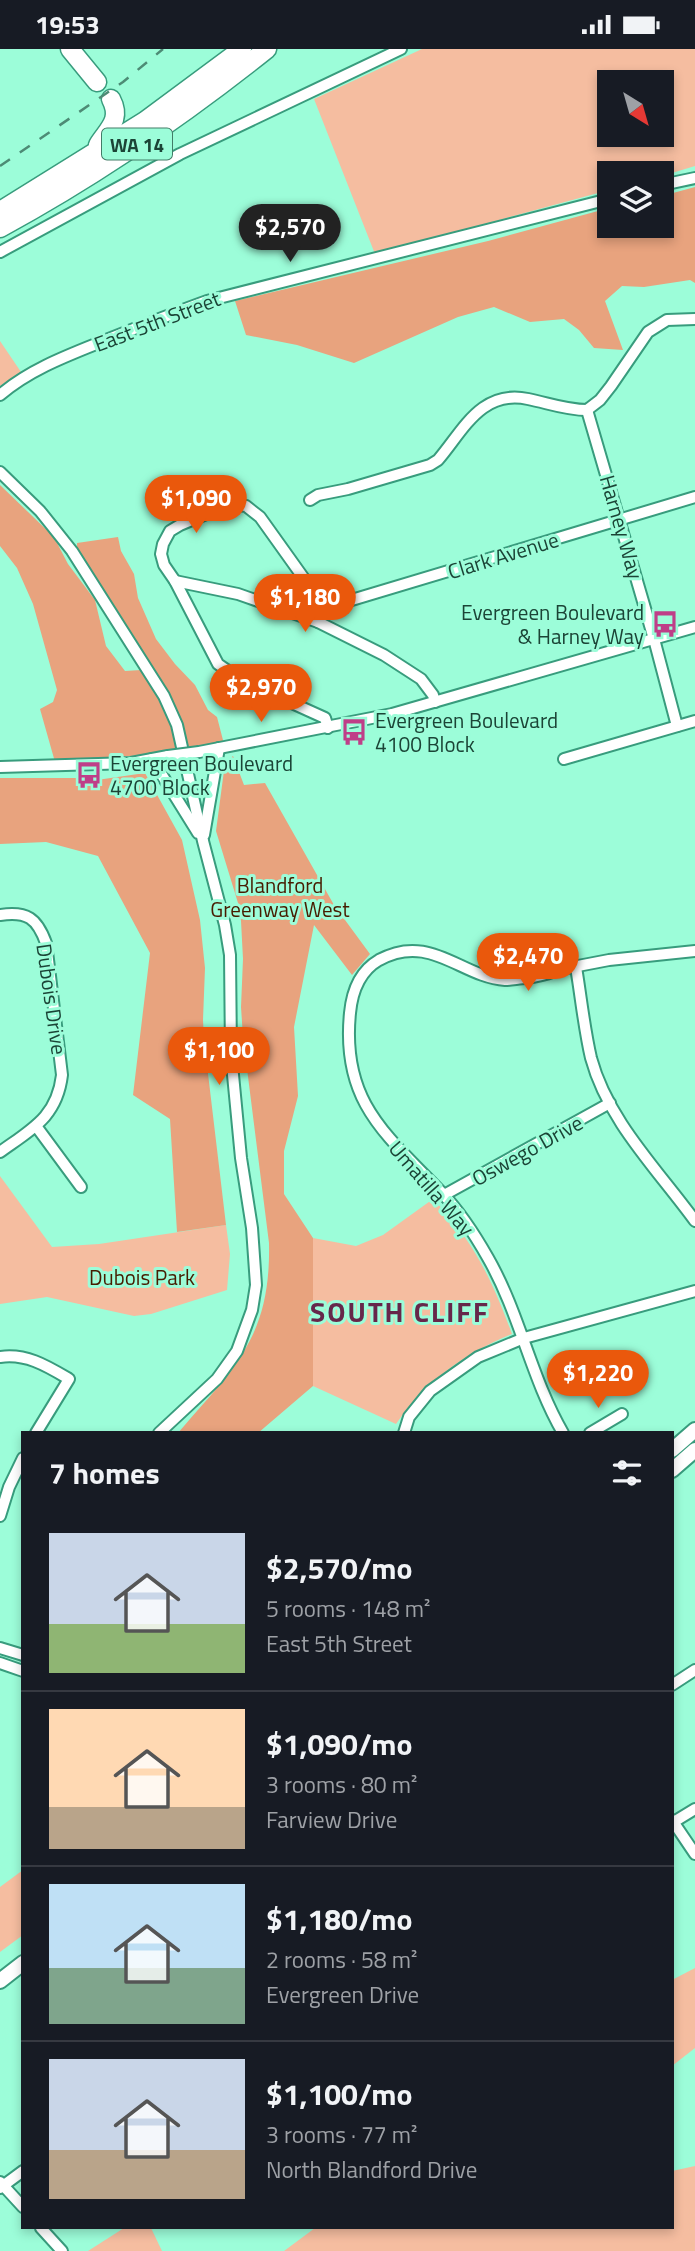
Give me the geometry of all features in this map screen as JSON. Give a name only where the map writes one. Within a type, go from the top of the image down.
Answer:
[{"type":"highway","points":[[70,49],[97,82]]},
{"type":"highway","name":"WA 14","points":[[0,211],[92,156],[165,107],[242,49]]},
{"type":"highway","name":"WA 14","points":[[0,228],[126,152],[267,49]]},
{"type":"highway","points":[[92,156],[114,123],[115,109],[111,99]]},
{"type":"main road","points":[[674,1448],[695,1430]]},
{"type":"main road","points":[[674,1468],[695,1450]]},
{"type":"main road","points":[[0,1971],[21,1955]]},
{"type":"main road","points":[[0,1981],[21,1965]]},
{"type":"main road","points":[[0,1990],[21,1974]]},
{"type":"street","points":[[0,252],[180,154],[401,49]]},
{"type":"street","points":[[674,182],[695,178]]},
{"type":"street","name":"East 5th Street","points":[[0,395],[26,376],[53,362],[207,301],[597,202]]},
{"type":"street","points":[[310,501],[318,495],[348,489],[430,464],[443,453],[473,415],[489,404],[523,398],[572,410],[587,410],[600,400],[611,386],[648,332],[667,320],[695,319]]},
{"type":"street","name":"Harney Way","points":[[587,410],[677,726]]},
{"type":"street","points":[[0,472],[58,531],[164,696],[177,725],[225,925],[230,955],[232,1054],[256,1285],[252,1310],[237,1351],[217,1379],[161,1431]]},
{"type":"street","name":"Clark Avenue","points":[[325,608],[695,497]]},
{"type":"street","points":[[318,622],[325,608],[254,511],[238,503],[230,504],[170,531],[161,554],[164,565],[218,664],[241,680],[325,718],[328,728]]},
{"type":"street","points":[[175,581],[238,594],[318,622],[384,655],[421,679],[435,702]]},
{"type":"street","points":[[0,767],[108,765],[199,752],[328,728],[392,714],[695,627]]},
{"type":"street","points":[[564,759],[695,721]]},
{"type":"street","points":[[203,841],[219,748]]},
{"type":"street","points":[[152,759],[203,841]]},
{"type":"street","name":"Dubois Drive","points":[[0,915],[18,913],[33,920],[46,943],[62,1075],[55,1105],[36,1126]]},
{"type":"street","name":"Umatilla Way","points":[[562,1431],[542,1392],[524,1338],[490,1260],[473,1232],[444,1195],[374,1120],[358,1092],[350,1061],[348,1030],[351,1003],[360,978],[378,961],[400,952],[421,951],[505,980],[550,974],[576,967]]},
{"type":"street","points":[[695,951],[609,960],[576,967],[592,1058],[610,1103],[622,1124],[695,1221]]},
{"type":"street","name":"Oswego Drive","points":[[444,1195],[610,1103]]},
{"type":"street","points":[[0,1152],[36,1126],[81,1187]]},
{"type":"street","points":[[405,1431],[409,1417],[430,1391],[478,1357],[524,1338],[695,1291]]},
{"type":"street","points":[[0,1357],[38,1361],[69,1379],[37,1431]]},
{"type":"street","points":[[593,1431],[622,1414]]},
{"type":"street","points":[[0,1516],[9,1487],[21,1462]]},
{"type":"street","points":[[0,1648],[21,1654]]},
{"type":"street","points":[[0,1663],[21,1670]]},
{"type":"street","points":[[674,1684],[695,1670]]},
{"type":"street","points":[[674,1821],[695,1808]]},
{"type":"street","points":[[674,1825],[695,1854]]},
{"type":"street","points":[[21,2172],[1,2185],[21,2205]]},
{"type":"street","points":[[42,2229],[62,2251]]},
{"type":"green space","points":[[422,49],[695,49],[695,166],[674,172],[674,161],[597,161],[597,193],[375,254],[314,99]]},
{"type":"green space","points":[[695,187],[695,283],[690,280],[644,287],[622,286],[605,301],[623,350],[594,348],[579,330],[564,319],[530,322],[494,307],[458,317],[354,363],[297,345],[246,335],[235,301],[488,241],[597,211],[597,238],[674,238],[674,193]]},
{"type":"green space","points":[[0,341],[21,372],[0,386]]},
{"type":"green space","points":[[0,485],[54,537],[68,564],[95,600],[106,646],[125,671],[141,670],[163,705],[181,752],[55,762],[40,709],[53,702],[57,690],[33,604],[17,568],[0,546]]},
{"type":"green space","points":[[118,537],[121,551],[134,574],[138,598],[156,639],[195,685],[208,710],[217,717],[224,744],[189,749],[182,731],[77,550],[77,543]]},
{"type":"green space","name":"Blandford Greenway West","points":[[233,756],[244,785],[265,783],[334,905],[370,954],[352,975],[314,925],[294,1027],[298,1096],[284,1151],[284,1194],[313,1238],[313,1386],[260,1431],[180,1431],[217,1389],[246,1349],[264,1303],[268,1275],[269,1243],[243,1037],[241,921],[216,831],[225,763]]},
{"type":"green space","points":[[145,773],[182,840],[200,920],[205,968],[204,1040],[226,1225],[177,1232],[170,1119],[133,1095],[150,953],[98,856],[46,842],[0,844],[0,778],[82,778],[90,781]]},
{"type":"green space","name":"Dubois Park","points":[[0,1176],[52,1247],[99,1244],[226,1225],[230,1254],[227,1290],[151,1314],[134,1316],[47,1297],[0,1304]]},
{"type":"green space","points":[[433,1199],[471,1246],[497,1296],[512,1334],[478,1350],[447,1370],[420,1395],[396,1424],[313,1386],[313,1238],[356,1246],[383,1235]]},
{"type":"green space","points":[[21,1871],[21,1936],[0,1952],[0,1887]]},
{"type":"green space","points":[[695,1968],[695,2048],[674,2064],[674,1979]]},
{"type":"green space","points":[[695,2166],[695,2251],[284,2251],[314,2229],[674,2229],[674,2171]]},
{"type":"green space","points":[[122,2229],[151,2229],[162,2251],[88,2251]]},
{"type":"railway","points":[[0,166],[123,82],[163,49]]},
{"type":"place","name":"Evergreen Boulevard & Harney Way","points":[[665,624]]},
{"type":"place","name":"Evergreen Boulevard 4100 Block","points":[[354,732]]},
{"type":"place","name":"Evergreen Boulevard 4700 Block","points":[[89,775]]},
{"type":"district","name":"SOUTH CLIFF","points":[[400,1311]]}]
